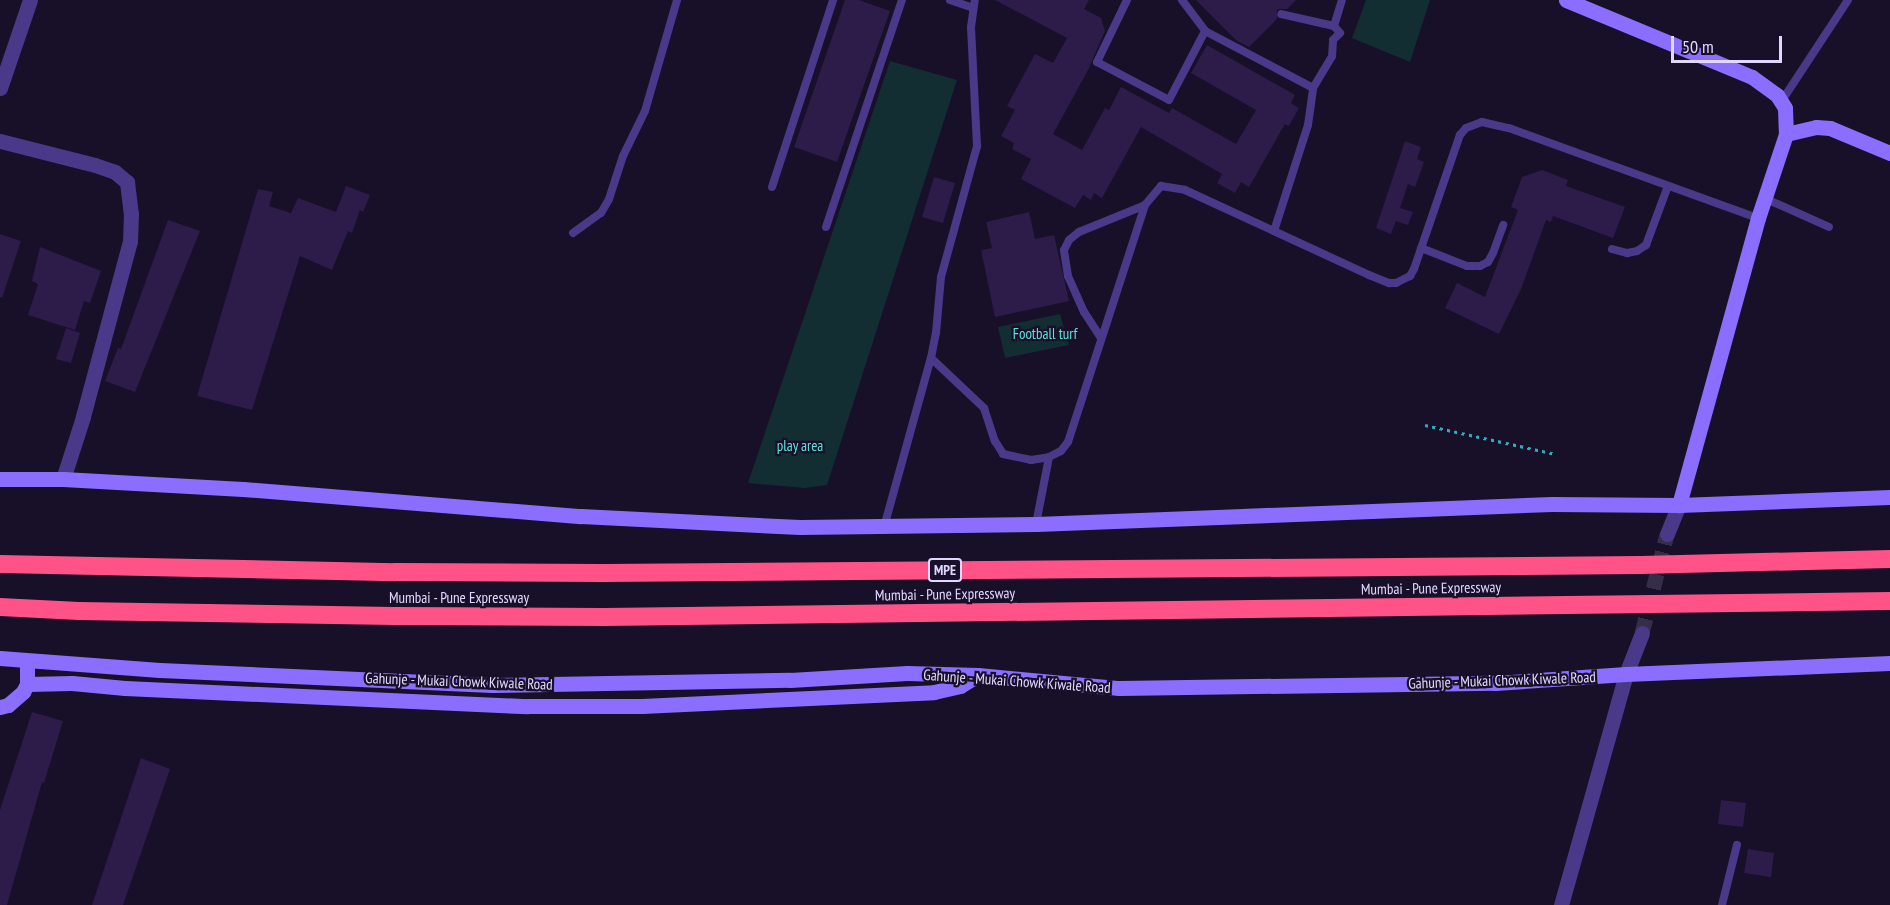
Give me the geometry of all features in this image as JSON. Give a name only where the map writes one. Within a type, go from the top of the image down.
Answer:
[{"type":"highway","name":"Mumbai - Pune Expressway","points":[[0,564],[395,573],[615,573],[1629,565],[1890,559]]},
{"type":"highway","name":"Mumbai - Pune Expressway","points":[[0,607],[79,611],[604,617],[1890,601]]},
{"type":"street","points":[[0,88],[30,0]]},
{"type":"street","points":[[1566,0],[1752,77],[1766,86],[1785,108],[1786,134],[1758,218],[1679,505],[1667,534]]},
{"type":"street","points":[[1786,134],[1816,127],[1830,128],[1890,153]]},
{"type":"street","points":[[0,141],[95,165],[115,172],[127,182],[131,214],[130,242],[83,417],[63,479]]},
{"type":"street","points":[[0,479],[63,479],[243,489],[614,519],[884,528],[1552,504],[1679,505],[1890,497]]},
{"type":"street","points":[[1561,905],[1626,674],[1641,633]]},
{"type":"street","name":"Gahunje - Mukai Chowk Kiwale Road","points":[[0,658],[27,662],[492,685],[790,680],[907,673],[978,675],[1119,688],[1495,683],[1626,674],[1890,663]]},
{"type":"street","points":[[0,707],[18,698],[27,684],[27,662]]},
{"type":"street","points":[[27,684],[72,683],[125,688],[528,706],[642,706],[934,692],[960,686],[978,675]]},
{"type":"lane","points":[[573,233],[601,213],[609,199],[623,156],[645,111],[677,0]]},
{"type":"lane","points":[[772,187],[832,0]]},
{"type":"lane","points":[[826,227],[902,0]]},
{"type":"lane","points":[[884,528],[931,358],[941,277],[977,146],[974,4],[950,0]]},
{"type":"lane","points":[[1127,0],[1097,62],[1169,99],[1205,31]]},
{"type":"lane","points":[[1182,0],[1205,31],[1313,88]]},
{"type":"lane","points":[[1335,26],[1342,0]]},
{"type":"lane","points":[[1781,102],[1848,0]]},
{"type":"lane","points":[[1274,231],[1308,125],[1313,88],[1332,56],[1333,40],[1340,33],[1335,26],[1281,14]]},
{"type":"lane","points":[[931,358],[984,408],[990,418],[994,441],[1003,454],[1031,460],[1049,457],[1061,451],[1068,442],[1145,205],[1161,186],[1185,190],[1389,283],[1404,281],[1410,276],[1421,248],[1460,135],[1473,124],[1492,123],[1509,128],[1758,218]]},
{"type":"lane","points":[[1612,249],[1627,253],[1637,251],[1646,244],[1668,186]]},
{"type":"lane","points":[[1764,198],[1829,227]]},
{"type":"lane","points":[[1101,338],[1084,312],[1068,276],[1064,250],[1069,240],[1079,232],[1145,205]]},
{"type":"lane","points":[[1421,248],[1467,266],[1480,266],[1488,262],[1503,225]]},
{"type":"lane","points":[[1036,524],[1049,457]]},
{"type":"lane","points":[[1722,905],[1737,845]]},
{"type":"path","points":[[1425,425],[1556,454]]},
{"type":"green space","points":[[1366,0],[1430,0],[1410,62],[1352,38]]},
{"type":"green space","name":"play area","points":[[890,61],[957,80],[827,485],[805,488],[748,483]]},
{"type":"green space","name":"Football turf","points":[[1060,314],[1069,345],[1005,358],[998,327]]},
{"type":"building","points":[[845,0],[859,0],[890,11],[837,162],[794,147]]},
{"type":"building","points":[[995,0],[1089,0],[1084,9],[1101,18],[1105,31],[1088,70],[1053,134],[1082,150],[1105,108],[1109,110],[1121,87],[1169,113],[1172,108],[1236,144],[1256,110],[1191,73],[1207,45],[1295,95],[1291,103],[1299,108],[1289,126],[1285,124],[1249,187],[1241,182],[1235,193],[1217,183],[1222,174],[1141,127],[1102,198],[1094,193],[1091,200],[1083,195],[1075,208],[1021,179],[1031,159],[1012,149],[1014,143],[1001,136],[1015,110],[1007,106],[1035,54],[1053,63],[1067,38]]},
{"type":"building","points":[[1196,0],[1296,0],[1287,9],[1277,9],[1277,19],[1249,47],[1237,41]]},
{"type":"building","points":[[1405,141],[1421,147],[1417,159],[1424,162],[1415,187],[1408,184],[1400,208],[1413,212],[1408,225],[1396,221],[1391,234],[1376,228]]},
{"type":"building","points":[[1542,170],[1568,180],[1566,186],[1625,207],[1613,238],[1553,216],[1551,222],[1546,220],[1521,289],[1499,334],[1445,308],[1457,283],[1485,297],[1518,210],[1511,207],[1522,177]]},
{"type":"building","points":[[934,177],[955,183],[943,223],[922,217]]},
{"type":"building","points":[[346,186],[370,195],[363,212],[360,210],[352,233],[348,231],[332,270],[300,256],[252,410],[197,396],[258,189],[273,192],[269,206],[291,213],[298,198],[336,212]]},
{"type":"building","points":[[1029,212],[1035,239],[1054,235],[1069,301],[995,317],[981,250],[992,248],[986,222]]},
{"type":"building","points":[[168,220],[200,231],[135,392],[105,381],[118,348],[121,349]]},
{"type":"building","points":[[0,234],[21,241],[2,298],[0,297]]},
{"type":"building","points":[[40,247],[101,271],[90,303],[84,301],[75,330],[28,315],[38,284],[32,281]]},
{"type":"building","points":[[66,328],[80,333],[71,363],[56,359]]},
{"type":"building","points":[[32,712],[63,721],[44,783],[42,782],[7,905],[0,905],[0,810]]},
{"type":"building","points":[[141,758],[170,769],[123,905],[92,905]]},
{"type":"building","points":[[1721,800],[1746,803],[1743,827],[1718,824]]},
{"type":"building","points":[[1748,849],[1774,853],[1771,877],[1744,873]]},
{"type":"tunnel","points":[[1642,633],[1667,534]]}]
